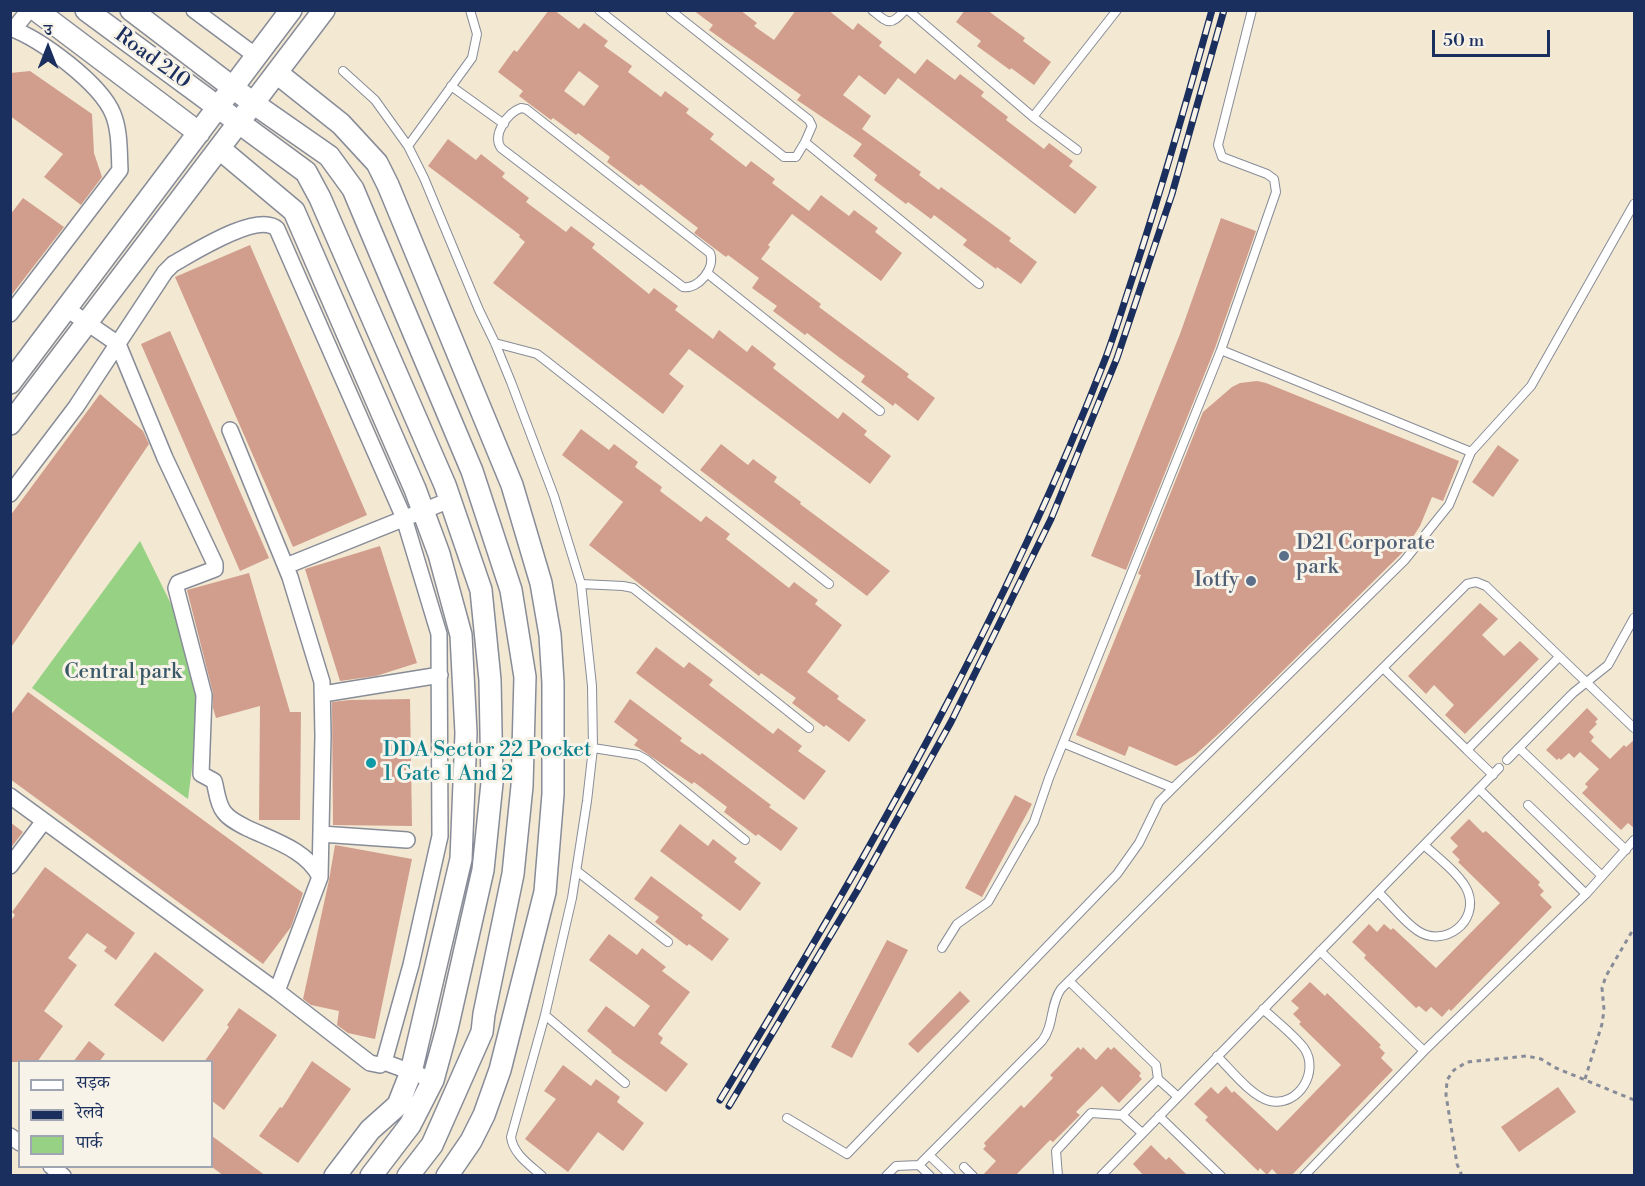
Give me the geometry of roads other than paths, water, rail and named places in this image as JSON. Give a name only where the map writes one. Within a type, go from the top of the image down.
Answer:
[{"type":"street","points":[[10,314],[120,170],[119,146],[113,114],[100,96],[79,73],[40,41],[12,29],[29,10]]},
{"type":"street","points":[[36,10],[199,133]]},
{"type":"street","name":"Road 210","points":[[86,10],[306,172],[320,198],[450,500],[481,590],[490,680],[492,783],[483,870],[447,1029],[433,1080],[410,1125],[371,1176]]},
{"type":"street","name":"Road 210","points":[[131,10],[253,103],[329,156],[352,189],[472,471],[511,590],[525,677],[522,786],[513,874],[483,1014],[482,1032],[432,1145],[408,1176]]},
{"type":"street","points":[[194,10],[256,56]]},
{"type":"street","points":[[10,383],[291,10]]},
{"type":"street","points":[[10,424],[324,10]]},
{"type":"street","points":[[277,73],[341,124],[377,164],[388,185],[512,485],[541,583],[550,635],[553,682],[553,794],[545,892],[505,1050],[483,1115],[471,1141],[447,1176]]},
{"type":"street","points":[[10,796],[277,991],[370,1063],[380,1065],[384,1062],[411,965],[440,836],[439,634],[413,514],[294,211],[220,149]]},
{"type":"street","points":[[10,494],[76,407],[160,279],[173,264],[232,232],[265,224],[272,225],[277,230],[413,514],[439,554],[460,635],[466,733],[460,860],[411,1072],[398,1105],[370,1130],[335,1176]]},
{"type":"street","points":[[67,309],[118,344],[165,458],[215,564],[215,569],[178,583],[176,588],[204,695],[201,774],[214,781],[220,805],[225,814],[302,856],[315,867],[320,877]]},
{"type":"street","points":[[230,430],[286,566],[322,682],[320,877],[277,991]]},
{"type":"street","points":[[286,566],[450,500]]},
{"type":"street","points":[[323,694],[440,675]]},
{"type":"street","points":[[10,866],[44,821]]},
{"type":"street","points":[[321,834],[407,840]]},
{"type":"street","points":[[477,1042],[505,1050]]},
{"type":"street","points":[[384,1062],[433,1080]]},
{"type":"lane","points":[[408,146],[472,57],[477,34],[470,10]]},
{"type":"lane","points":[[599,10],[784,157],[795,157],[812,126],[809,120],[670,10]]},
{"type":"lane","points":[[872,10],[884,20],[891,22],[896,21],[906,10],[1077,150]]},
{"type":"lane","points":[[1034,117],[1117,10]]},
{"type":"lane","points":[[942,948],[957,924],[988,902],[1034,822],[1063,743],[1221,350],[1276,192],[1274,179],[1267,174],[1222,157],[1218,145],[1252,10]]},
{"type":"lane","points":[[343,71],[375,100],[408,146],[424,178],[495,343],[554,496],[581,584],[591,673],[593,748],[578,872],[545,1015],[511,1137],[512,1146],[516,1152],[542,1176]]},
{"type":"lane","points":[[451,86],[504,124]]},
{"type":"lane","points":[[526,109],[710,253],[712,259],[707,273],[690,288],[683,287],[501,148],[497,143],[497,136],[514,111],[526,109]]},
{"type":"lane","points":[[805,142],[979,284]]},
{"type":"lane","points":[[787,1118],[847,1154],[1117,874],[1139,843],[1159,802],[1404,561],[1449,505],[1471,452],[1531,386],[1635,204]]},
{"type":"lane","points":[[707,273],[880,411]]},
{"type":"lane","points":[[495,343],[537,354],[546,360],[829,584]]},
{"type":"lane","points":[[1221,350],[1471,452]]},
{"type":"lane","points":[[886,1176],[896,1166],[919,1165],[1042,1041],[1048,1029],[1057,994],[1069,981],[1467,584],[1476,582],[1486,586],[1635,728]]},
{"type":"lane","points":[[581,584],[623,586],[641,593],[809,728]]},
{"type":"lane","points":[[1508,760],[1587,682],[1608,665],[1635,618]]},
{"type":"lane","points":[[1467,750],[1560,657]]},
{"type":"lane","points":[[1105,1174],[1177,1096],[1496,771],[1467,750],[1383,668]]},
{"type":"lane","points":[[1063,743],[1173,788]]},
{"type":"lane","points":[[593,748],[638,755],[745,840]]},
{"type":"lane","points":[[1519,748],[1626,850]]},
{"type":"lane","points":[[1479,789],[1586,894]]},
{"type":"lane","points":[[1528,805],[1602,876]]},
{"type":"lane","points":[[1304,1176],[1424,1052],[1586,894],[1635,840]]},
{"type":"lane","points":[[1378,892],[1418,931],[1431,936],[1443,937],[1455,932],[1465,922],[1470,908],[1469,894],[1464,883],[1424,845]]},
{"type":"lane","points":[[578,872],[668,942]]},
{"type":"lane","points":[[1320,951],[1424,1052]]},
{"type":"lane","points":[[1069,981],[1156,1065],[1158,1078],[1177,1096]]},
{"type":"lane","points":[[1217,1056],[1258,1096],[1270,1101],[1282,1101],[1295,1096],[1304,1086],[1309,1072],[1309,1059],[1304,1048],[1263,1009]]},
{"type":"lane","points":[[545,1015],[625,1083]]},
{"type":"lane","points":[[1122,1115],[1158,1078]]},
{"type":"lane","points":[[1058,1176],[1056,1151],[1092,1113],[1122,1115],[1142,1133]]},
{"type":"lane","points":[[1159,1116],[1221,1176]]},
{"type":"lane","points":[[929,1155],[951,1176]]},
{"type":"lane","points":[[919,1165],[930,1176]]},
{"type":"lane","points":[[964,1167],[973,1176]]},
{"type":"railway","points":[[720,1100],[827,920],[930,737],[1023,550],[1110,347],[1184,111],[1212,10]]},
{"type":"railway","points":[[729,1106],[857,891],[951,722],[1051,519],[1117,358],[1172,194],[1224,10]]},
{"type":"place","name":"D21 Corporate park","points":[[1284,556]]},
{"type":"place","name":"Iotfy","points":[[1251,581]]},
{"type":"place","name":"DDA Sector 22 Pocket 1 Gate 1 And 2","points":[[371,763]]},
{"type":"park label","name":"Central park","points":[[123,673]]}]
